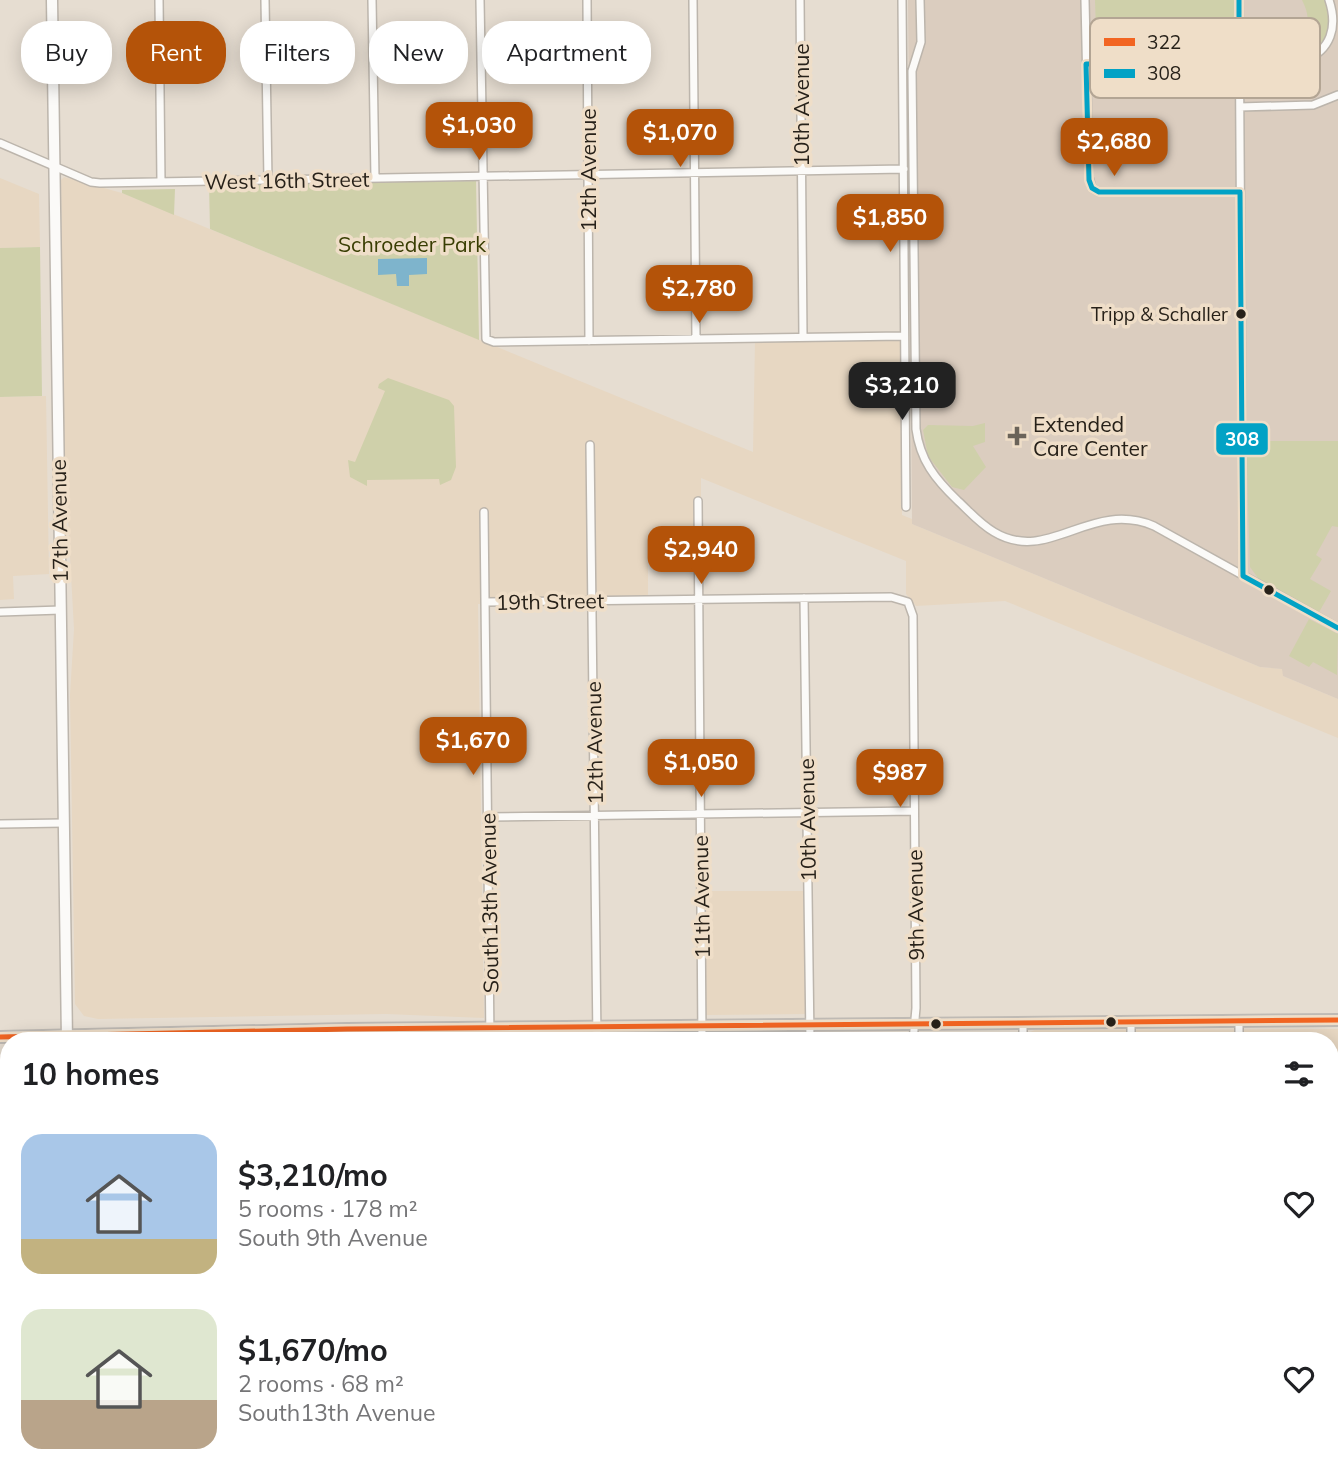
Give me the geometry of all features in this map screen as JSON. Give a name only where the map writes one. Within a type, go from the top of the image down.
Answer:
[{"type":"main road","points":[[374,1032],[490,1027],[1338,1020]]},
{"type":"street","name":"17th Avenue","points":[[52,0],[67,1032]]},
{"type":"street","points":[[159,0],[161,182]]},
{"type":"street","points":[[265,0],[268,180]]},
{"type":"street","points":[[373,0],[375,178]]},
{"type":"street","points":[[480,0],[481,176],[486,339],[494,342],[904,335]]},
{"type":"street","name":"12th Avenue","points":[[586,0],[589,341]]},
{"type":"street","points":[[694,0],[696,339]]},
{"type":"street","name":"10th Avenue","points":[[800,0],[803,337]]},
{"type":"street","points":[[902,0],[906,508]]},
{"type":"street","points":[[920,0],[921,42],[912,71],[916,429],[928,468],[942,486],[982,523],[1005,537],[1039,541],[1102,519],[1136,519],[1154,526],[1338,628]]},
{"type":"street","points":[[1085,0],[1088,177],[1092,188],[1099,192],[1240,192]]},
{"type":"street","points":[[1239,0],[1239,18]]},
{"type":"street","points":[[1320,54],[1332,37],[1334,28],[1334,11],[1329,0]]},
{"type":"street","points":[[1086,64],[1090,64]]},
{"type":"street","points":[[1240,107],[1313,105],[1338,95]]},
{"type":"street","points":[[1240,98],[1243,576]]},
{"type":"street","name":"West 16th Street","points":[[0,143],[91,182],[904,169]]},
{"type":"street","name":"12th Avenue","points":[[590,445],[596,1032]]},
{"type":"street","name":"11th Avenue","points":[[698,501],[702,1032]]},
{"type":"street","name":"South13th Avenue","points":[[484,512],[490,1032]]},
{"type":"street","name":"19th Street","points":[[485,602],[891,597],[908,603]]},
{"type":"street","name":"10th Avenue","points":[[804,598],[810,1032]]},
{"type":"street","name":"9th Avenue","points":[[908,603],[913,616],[914,1032]]},
{"type":"street","points":[[0,611],[61,610]]},
{"type":"street","points":[[488,817],[914,811]]},
{"type":"street","points":[[0,824],[64,823]]},
{"type":"street","points":[[1238,1021],[1239,1032]]},
{"type":"street","points":[[1131,1022],[1131,1032]]},
{"type":"street","points":[[1023,1023],[1023,1032]]},
{"type":"shaded area","points":[[908,0],[1338,0],[1338,699],[1283,676],[1282,669],[1260,667],[912,524]]},
{"type":"shaded area","points":[[64,177],[122,193],[753,452],[755,341],[901,339],[902,515],[912,519],[912,524],[1260,667],[1283,669],[1283,676],[1338,699],[1338,738],[1005,601],[916,606],[906,594],[906,561],[701,478],[701,555],[648,556],[648,602],[478,604],[484,1018],[386,1014],[98,1019],[84,1016],[75,1004],[70,695],[74,629],[64,447],[61,180]]},
{"type":"shaded area","points":[[0,178],[39,194],[40,247],[0,248]]},
{"type":"shaded area","points":[[46,396],[49,574],[13,576],[14,599],[0,600],[0,397]]},
{"type":"shaded area","points":[[703,891],[807,891],[807,1014],[706,1015]]},
{"type":"shaded area","points":[[1338,1029],[1338,1032],[1030,1032]]},
{"type":"green space","points":[[1095,0],[1234,0],[1234,18],[1096,18]]},
{"type":"green space","points":[[1302,0],[1326,0],[1330,21],[1320,46],[1320,18],[1308,18]]},
{"type":"green space","name":"Schroeder Park","points":[[476,181],[479,340],[210,229],[209,184]]},
{"type":"green space","points":[[175,189],[174,215],[122,193],[122,190]]},
{"type":"green space","points":[[40,247],[42,396],[0,397],[0,248]]},
{"type":"green space","points":[[388,378],[449,400],[454,406],[456,467],[451,480],[440,485],[439,479],[367,480],[367,486],[350,477],[348,460],[355,462],[385,391],[378,388],[379,384]]},
{"type":"green space","points":[[985,423],[985,442],[973,446],[986,467],[964,490],[952,487],[928,456],[923,430],[928,425],[973,426]]},
{"type":"green space","points":[[1246,441],[1338,441],[1338,527],[1332,526],[1316,555],[1322,559],[1310,579],[1331,591],[1318,614],[1263,585],[1250,567]]},
{"type":"green space","points":[[1309,619],[1338,634],[1337,675],[1313,662],[1309,667],[1289,656]]},
{"type":"water","points":[[427,258],[427,274],[409,275],[409,286],[397,286],[396,274],[378,275],[378,259]]},
{"type":"transit line","name":"308","points":[[1239,0],[1239,18]]},
{"type":"transit line","name":"308","points":[[1090,64],[1086,64],[1089,180],[1092,188],[1099,192],[1240,192],[1243,576],[1338,628]]},
{"type":"transit line","name":"322","points":[[217,1032],[1338,1020]]},
{"type":"place","name":"Tripp & Schaller","points":[[1241,314]]},
{"type":"place","name":"Extended Care Center","points":[[1017,436]]}]
